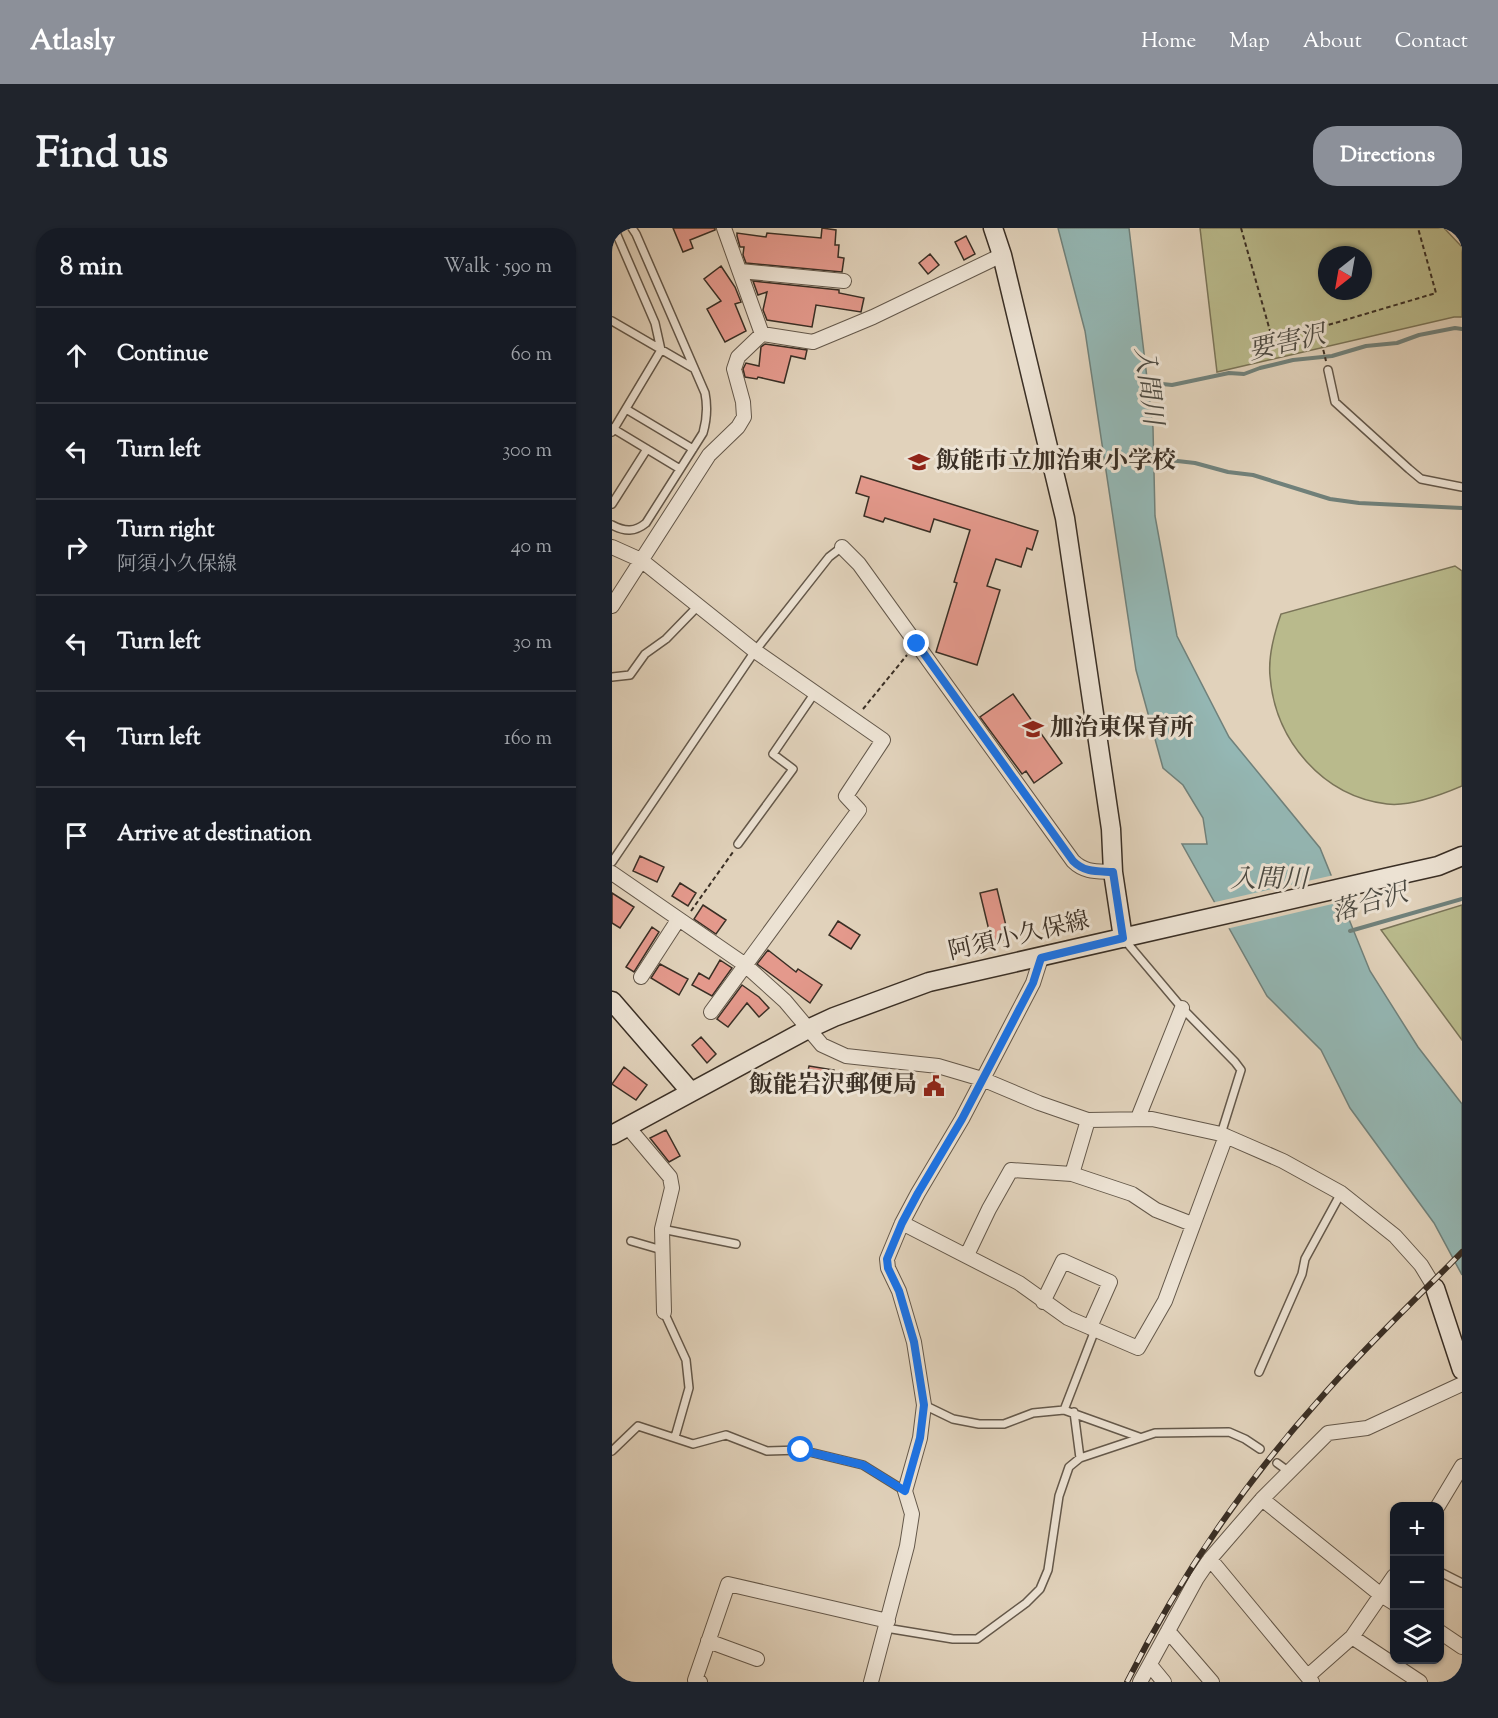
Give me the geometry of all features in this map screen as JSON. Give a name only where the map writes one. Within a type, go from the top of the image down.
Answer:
[{"type":"street","points":[[724,228],[762,334]]},
{"type":"street","points":[[993,228],[1002,255],[1065,518],[1111,829],[1113,872],[1123,938]]},
{"type":"street","points":[[762,334],[813,342],[873,317],[1002,255]]},
{"type":"street","points":[[740,272],[844,281]]},
{"type":"street","points":[[612,606],[709,455],[738,427],[744,417],[743,402],[734,369],[738,357],[762,334]]},
{"type":"street","points":[[612,547],[641,560],[754,651],[883,740],[846,796],[859,810],[711,1012]]},
{"type":"street","points":[[842,547],[860,564],[1073,861],[1079,867],[1090,871],[1113,872]]},
{"type":"street","name":"阿須小久保線","points":[[620,1130],[808,1029],[929,982],[1438,866],[1462,856]]},
{"type":"street","points":[[612,873],[744,964],[784,1001],[822,1045],[836,1053],[938,1066],[982,1079],[1088,1120],[1138,1118],[1176,1122],[1224,1135],[1283,1161],[1341,1193],[1395,1236],[1421,1265],[1435,1288],[1462,1370]]},
{"type":"street","points":[[641,977],[680,922]]},
{"type":"street","points":[[871,1682],[908,1546],[912,1514],[905,1491],[920,1438],[924,1405],[914,1342],[899,1291],[887,1264],[902,1223],[962,1119],[1033,983],[1041,958]]},
{"type":"street","points":[[612,1001],[691,1092]]},
{"type":"street","points":[[1138,1118],[1182,1008]]},
{"type":"street","points":[[1072,1174],[1088,1120]]},
{"type":"street","points":[[620,1130],[670,1177],[672,1188],[662,1229],[664,1312]]},
{"type":"street","points":[[902,1223],[1019,1282],[1043,1302],[1068,1318],[1138,1347],[1165,1301],[1224,1135]]},
{"type":"street","points":[[967,1255],[1011,1170],[1072,1174],[1132,1194],[1156,1210],[1192,1224]]},
{"type":"street","points":[[1043,1302],[1063,1261],[1110,1282],[1092,1328]]},
{"type":"street","points":[[1140,1682],[1197,1578],[1210,1559],[1262,1498],[1282,1467],[1328,1433],[1367,1428],[1462,1384]]},
{"type":"street","points":[[1440,1502],[1462,1466]]},
{"type":"street","points":[[1262,1498],[1390,1600]]},
{"type":"street","points":[[1210,1559],[1310,1679],[1352,1637],[1390,1583]]},
{"type":"street","points":[[700,1682],[695,1680],[728,1584],[887,1624]]},
{"type":"street","points":[[1168,1631],[1212,1682]]},
{"type":"street","points":[[1444,1635],[1462,1647]]},
{"type":"street","points":[[1352,1637],[1420,1682]]},
{"type":"street","points":[[708,1641],[758,1659]]},
{"type":"street","points":[[1149,1665],[1164,1682]]},
{"type":"lane","points":[[614,228],[655,323],[662,350],[613,430],[680,469]]},
{"type":"lane","points":[[612,525],[626,531],[638,530],[646,523],[703,433],[707,419],[708,406],[694,369],[635,230]]},
{"type":"lane","points":[[612,321],[694,369]]},
{"type":"lane","points":[[1328,370],[1335,402],[1409,469],[1421,479],[1462,487]]},
{"type":"lane","points":[[626,409],[693,449]]},
{"type":"lane","points":[[612,504],[647,449]]},
{"type":"lane","points":[[612,862],[754,651],[829,556],[842,547]]},
{"type":"lane","points":[[612,677],[630,675],[645,654],[666,639],[699,605]]},
{"type":"lane","points":[[738,844],[793,769],[773,754],[814,694]]},
{"type":"lane","points":[[1123,938],[1182,1008],[1241,1070],[1224,1135]]},
{"type":"lane","points":[[1259,1372],[1302,1274],[1305,1259],[1341,1193]]},
{"type":"lane","points":[[662,1229],[736,1244]]},
{"type":"lane","points":[[631,1241],[662,1250]]},
{"type":"lane","points":[[664,1312],[686,1360],[689,1388],[675,1437]]},
{"type":"lane","points":[[1064,1410],[1092,1328]]},
{"type":"lane","points":[[924,1405],[953,1419],[979,1424],[1004,1424],[1034,1413],[1064,1410],[1139,1437]]},
{"type":"lane","points":[[1074,1412],[1080,1458]]},
{"type":"lane","points":[[612,1451],[638,1426],[693,1444],[726,1435],[767,1451],[801,1450],[863,1465],[905,1491]]},
{"type":"lane","points":[[887,1624],[953,1639],[977,1639],[1026,1603],[1040,1588],[1048,1570],[1059,1496],[1069,1467],[1080,1458],[1155,1433],[1229,1432],[1260,1449]]},
{"type":"lane","points":[[1444,1574],[1462,1583]]},
{"type":"path","points":[[1241,228],[1272,338],[1318,328],[1436,293],[1418,228]]},
{"type":"path","points":[[1318,328],[1328,370]]},
{"type":"path","points":[[855,720],[917,644]]},
{"type":"path","points":[[680,922],[738,844]]},
{"type":"green space","points":[[1200,228],[1444,228],[1462,247],[1462,317],[1217,372]]},
{"type":"green space","points":[[1455,566],[1462,571],[1462,786],[1425,800],[1405,804],[1387,804],[1364,799],[1342,790],[1306,761],[1292,743],[1281,722],[1274,700],[1270,660],[1281,614]]},
{"type":"green space","points":[[1462,905],[1462,1040],[1381,930]]},
{"type":"water","name":"入間川","points":[[1058,228],[1129,228],[1153,428],[1155,516],[1177,636],[1229,737],[1320,848],[1370,971],[1418,1047],[1462,1104],[1462,1275],[1434,1223],[1350,1108],[1321,1050],[1267,996],[1182,844],[1207,844],[1203,818],[1183,785],[1163,768],[1136,670],[1085,331]]},
{"type":"pier","points":[[1334,875],[1345,901],[1226,929],[1211,903]]},
{"type":"building","points":[[673,228],[715,228],[715,230],[690,240],[693,248],[683,252]]},
{"type":"building","points":[[822,228],[836,230],[835,245],[839,245],[838,257],[844,258],[842,272],[746,263],[743,255],[744,247],[740,247],[737,236],[737,233],[766,237],[767,233],[821,238]]},
{"type":"building","points":[[966,236],[975,254],[964,260],[955,242]]},
{"type":"building","points":[[930,254],[939,265],[928,274],[919,263]]},
{"type":"building","points":[[721,266],[735,287],[741,302],[735,304],[746,331],[725,342],[707,309],[721,301],[704,279]]},
{"type":"building","points":[[753,281],[839,290],[839,293],[864,298],[861,312],[816,305],[812,327],[767,320],[763,310],[767,292],[758,295]]},
{"type":"building","points":[[765,344],[807,350],[805,359],[791,356],[784,383],[758,377],[757,379],[745,377],[743,369],[746,363],[759,366],[761,347]]},
{"type":"building","points":[[861,476],[1038,531],[1032,550],[1027,548],[1021,567],[996,559],[987,586],[1000,590],[977,665],[936,652],[970,530],[934,519],[930,532],[885,518],[883,522],[864,516],[869,497],[856,493]]},
{"type":"building","points":[[1013,694],[1062,763],[1034,783],[1026,771],[1022,774],[980,717]]},
{"type":"building","points":[[640,856],[664,867],[657,882],[633,871]]},
{"type":"building","points":[[680,883],[696,893],[688,906],[672,896]]},
{"type":"building","points":[[997,889],[1009,938],[992,943],[980,893]]},
{"type":"building","points":[[612,893],[634,907],[620,928],[612,923]]},
{"type":"building","points":[[703,905],[726,920],[716,934],[694,919]]},
{"type":"building","points":[[838,921],[860,935],[851,949],[829,935]]},
{"type":"building","points":[[652,927],[659,932],[634,972],[626,967]]},
{"type":"building","points":[[768,950],[796,972],[798,969],[822,985],[810,1003],[757,964]]},
{"type":"building","points":[[720,960],[732,968],[712,996],[692,985],[699,973],[709,979]]},
{"type":"building","points":[[660,964],[688,979],[679,995],[651,978]]},
{"type":"building","points":[[742,985],[759,997],[769,1008],[759,1017],[747,1003],[728,1027],[717,1019]]},
{"type":"building","points":[[701,1037],[716,1054],[707,1063],[692,1045]]},
{"type":"building","points":[[809,1066],[834,1070],[828,1089],[805,1085]]},
{"type":"building","points":[[624,1067],[647,1085],[636,1100],[612,1084]]},
{"type":"building","points":[[666,1130],[680,1156],[669,1162],[650,1138]]},
{"type":"waterway","name":"要害沢","points":[[1143,382],[1172,385],[1229,373],[1244,374],[1293,360],[1332,356],[1366,346],[1397,343],[1419,335],[1455,328],[1462,329]]},
{"type":"waterway","points":[[1151,458],[1195,463],[1228,472],[1253,475],[1330,499],[1359,503],[1462,508]]},
{"type":"waterway","name":"落合沢","points":[[1350,931],[1462,899]]},
{"type":"railway","points":[[1127,1682],[1190,1570],[1263,1466],[1336,1381],[1462,1252]]},
{"type":"place","name":"飯能市立加治東小学校","points":[[919,462]]},
{"type":"place","name":"加治東保育所","points":[[1033,729]]},
{"type":"place","name":"飯能岩沢郵便局","points":[[934,1086]]},
{"type":"route","points":[[801,1450],[863,1465],[905,1491],[920,1438],[924,1405],[914,1342],[899,1291],[888,1268],[887,1259],[902,1223],[962,1119],[1033,983],[1041,958],[1123,938],[1113,872],[1090,871],[1079,867],[1073,861],[917,644]]}]
